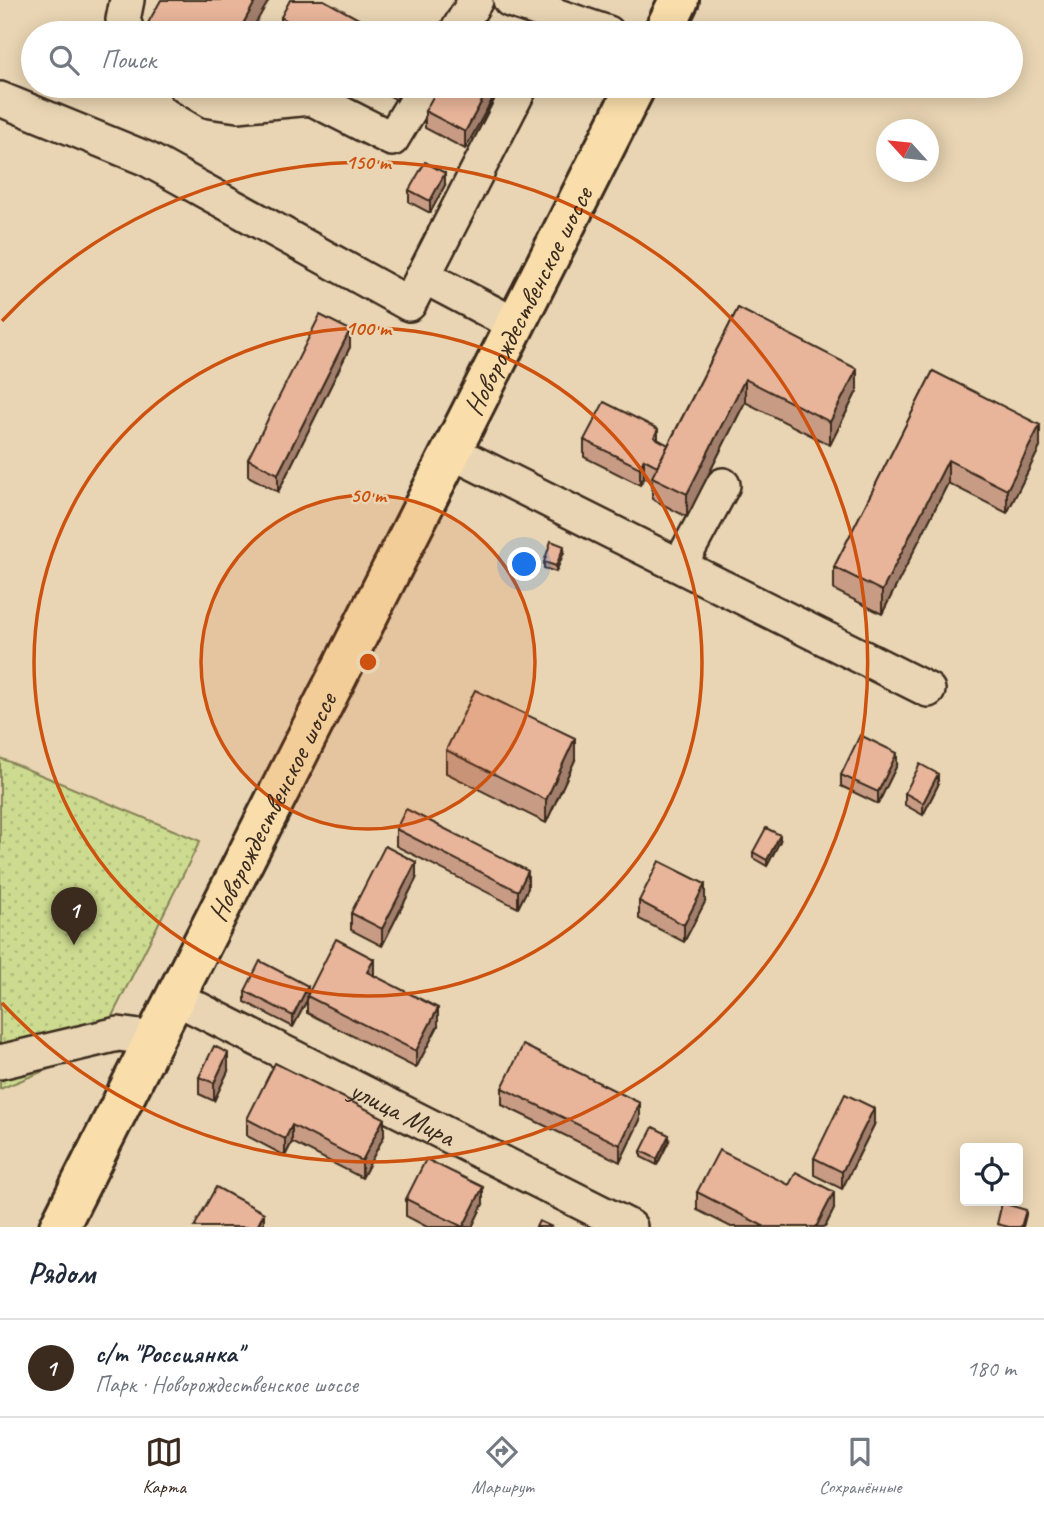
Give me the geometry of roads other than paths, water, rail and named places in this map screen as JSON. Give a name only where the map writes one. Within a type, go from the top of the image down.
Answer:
[{"type":"main road","points":[[669,21],[679,0]]},
{"type":"main road","name":"Новорождественское шоссе","points":[[60,1227],[630,98]]},
{"type":"street","points":[[123,21],[127,0]]},
{"type":"street","points":[[463,21],[476,0]]},
{"type":"street","points":[[510,0],[547,21]]},
{"type":"street","points":[[205,98],[238,105],[311,99],[392,139],[417,98]]},
{"type":"street","points":[[0,99],[147,159],[409,304],[515,98]]},
{"type":"street","points":[[423,276],[516,325]]},
{"type":"street","points":[[452,452],[928,690]]},
{"type":"street","points":[[680,565],[723,485]]},
{"type":"street","name":"улица Мира","points":[[176,998],[630,1227]]},
{"type":"street","points":[[0,1062],[118,1034],[155,1039]]},
{"type":"place","name":"с/т \"Россиянка\"","points":[[74,945]]}]
